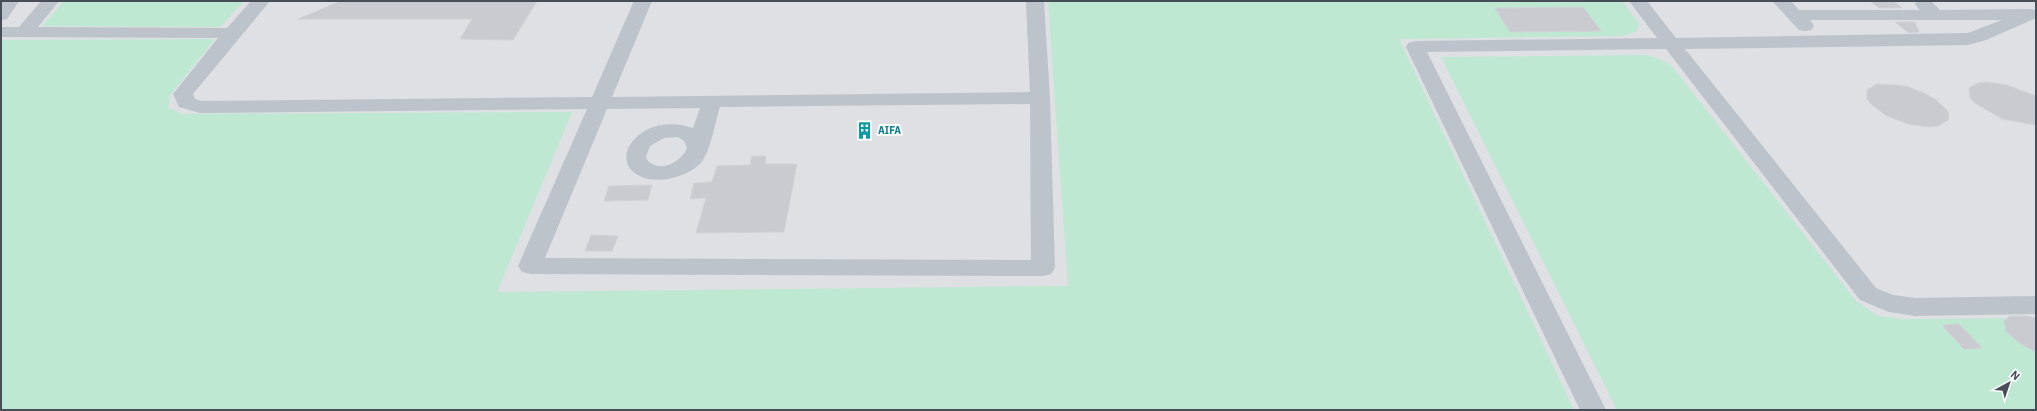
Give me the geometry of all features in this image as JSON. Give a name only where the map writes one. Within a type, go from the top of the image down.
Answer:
[{"type":"lane","points":[[1,15],[10,1]]},
{"type":"lane","points":[[24,31],[50,1]]},
{"type":"lane","points":[[261,1],[232,33],[183,94],[186,103],[200,107],[1040,98]]},
{"type":"lane","points":[[643,1],[530,266],[1043,268],[1040,98],[1035,1]]},
{"type":"lane","points":[[1638,1],[1868,294],[1889,303],[1915,307],[2036,305]]},
{"type":"lane","points":[[1780,1],[1820,41]]},
{"type":"lane","points":[[1920,1],[1935,14]]},
{"type":"lane","points":[[1593,410],[1415,47],[1968,39],[1980,36],[2033,14]]},
{"type":"lane","points":[[1795,16],[2033,14]]},
{"type":"lane","points":[[1,32],[232,33]]},
{"type":"lane","points":[[696,148],[693,139],[682,131],[663,130],[649,134],[646,132],[638,145],[637,161],[641,168],[646,171],[664,173],[681,168],[694,157],[712,101]]},
{"type":"shaded area","points":[[1,1],[2036,1],[2036,410],[1,410]]},
{"type":"green space","points":[[64,1],[244,1],[220,27],[42,26]]},
{"type":"green space","points":[[1048,1],[1622,1],[1639,24],[1636,32],[1621,36],[1399,39],[1574,410],[1,410],[1,40],[215,39],[170,95],[168,108],[183,114],[572,112],[497,292],[1068,286]]},
{"type":"green space","points":[[1646,55],[1657,58],[1671,65],[1856,301],[1878,316],[1903,319],[2036,318],[2036,410],[1617,410],[1441,57]]},
{"type":"building","points":[[341,1],[537,1],[513,40],[460,39],[472,19],[298,19]]},
{"type":"building","points":[[1870,1],[1893,1],[1902,8],[1879,8]]},
{"type":"building","points":[[1583,7],[1601,31],[1510,32],[1495,8]]},
{"type":"building","points":[[1895,22],[1915,22],[1919,32],[1909,33]]},
{"type":"building","points":[[1987,82],[2007,85],[2036,96],[2036,125],[2002,119],[1975,103],[1970,98],[1969,88],[1978,83]]},
{"type":"building","points":[[1877,84],[1906,86],[1926,94],[1935,99],[1947,110],[1949,115],[1948,120],[1938,126],[1929,127],[1908,124],[1887,116],[1872,105],[1867,99],[1867,90]]},
{"type":"building","points":[[752,156],[766,156],[765,164],[797,164],[784,232],[696,233],[706,198],[690,199],[694,183],[712,182],[717,166],[750,165]]},
{"type":"building","points":[[652,185],[648,200],[604,201],[609,186]]},
{"type":"building","points":[[591,235],[618,236],[612,251],[585,251]]},
{"type":"building","points":[[2010,316],[2026,316],[2036,318],[2036,352],[2019,343],[2006,331],[2004,321]]},
{"type":"building","points":[[1959,324],[1982,348],[1964,349],[1942,325]]},
{"type":"place","name":"AIFA","points":[[865,130]]}]
